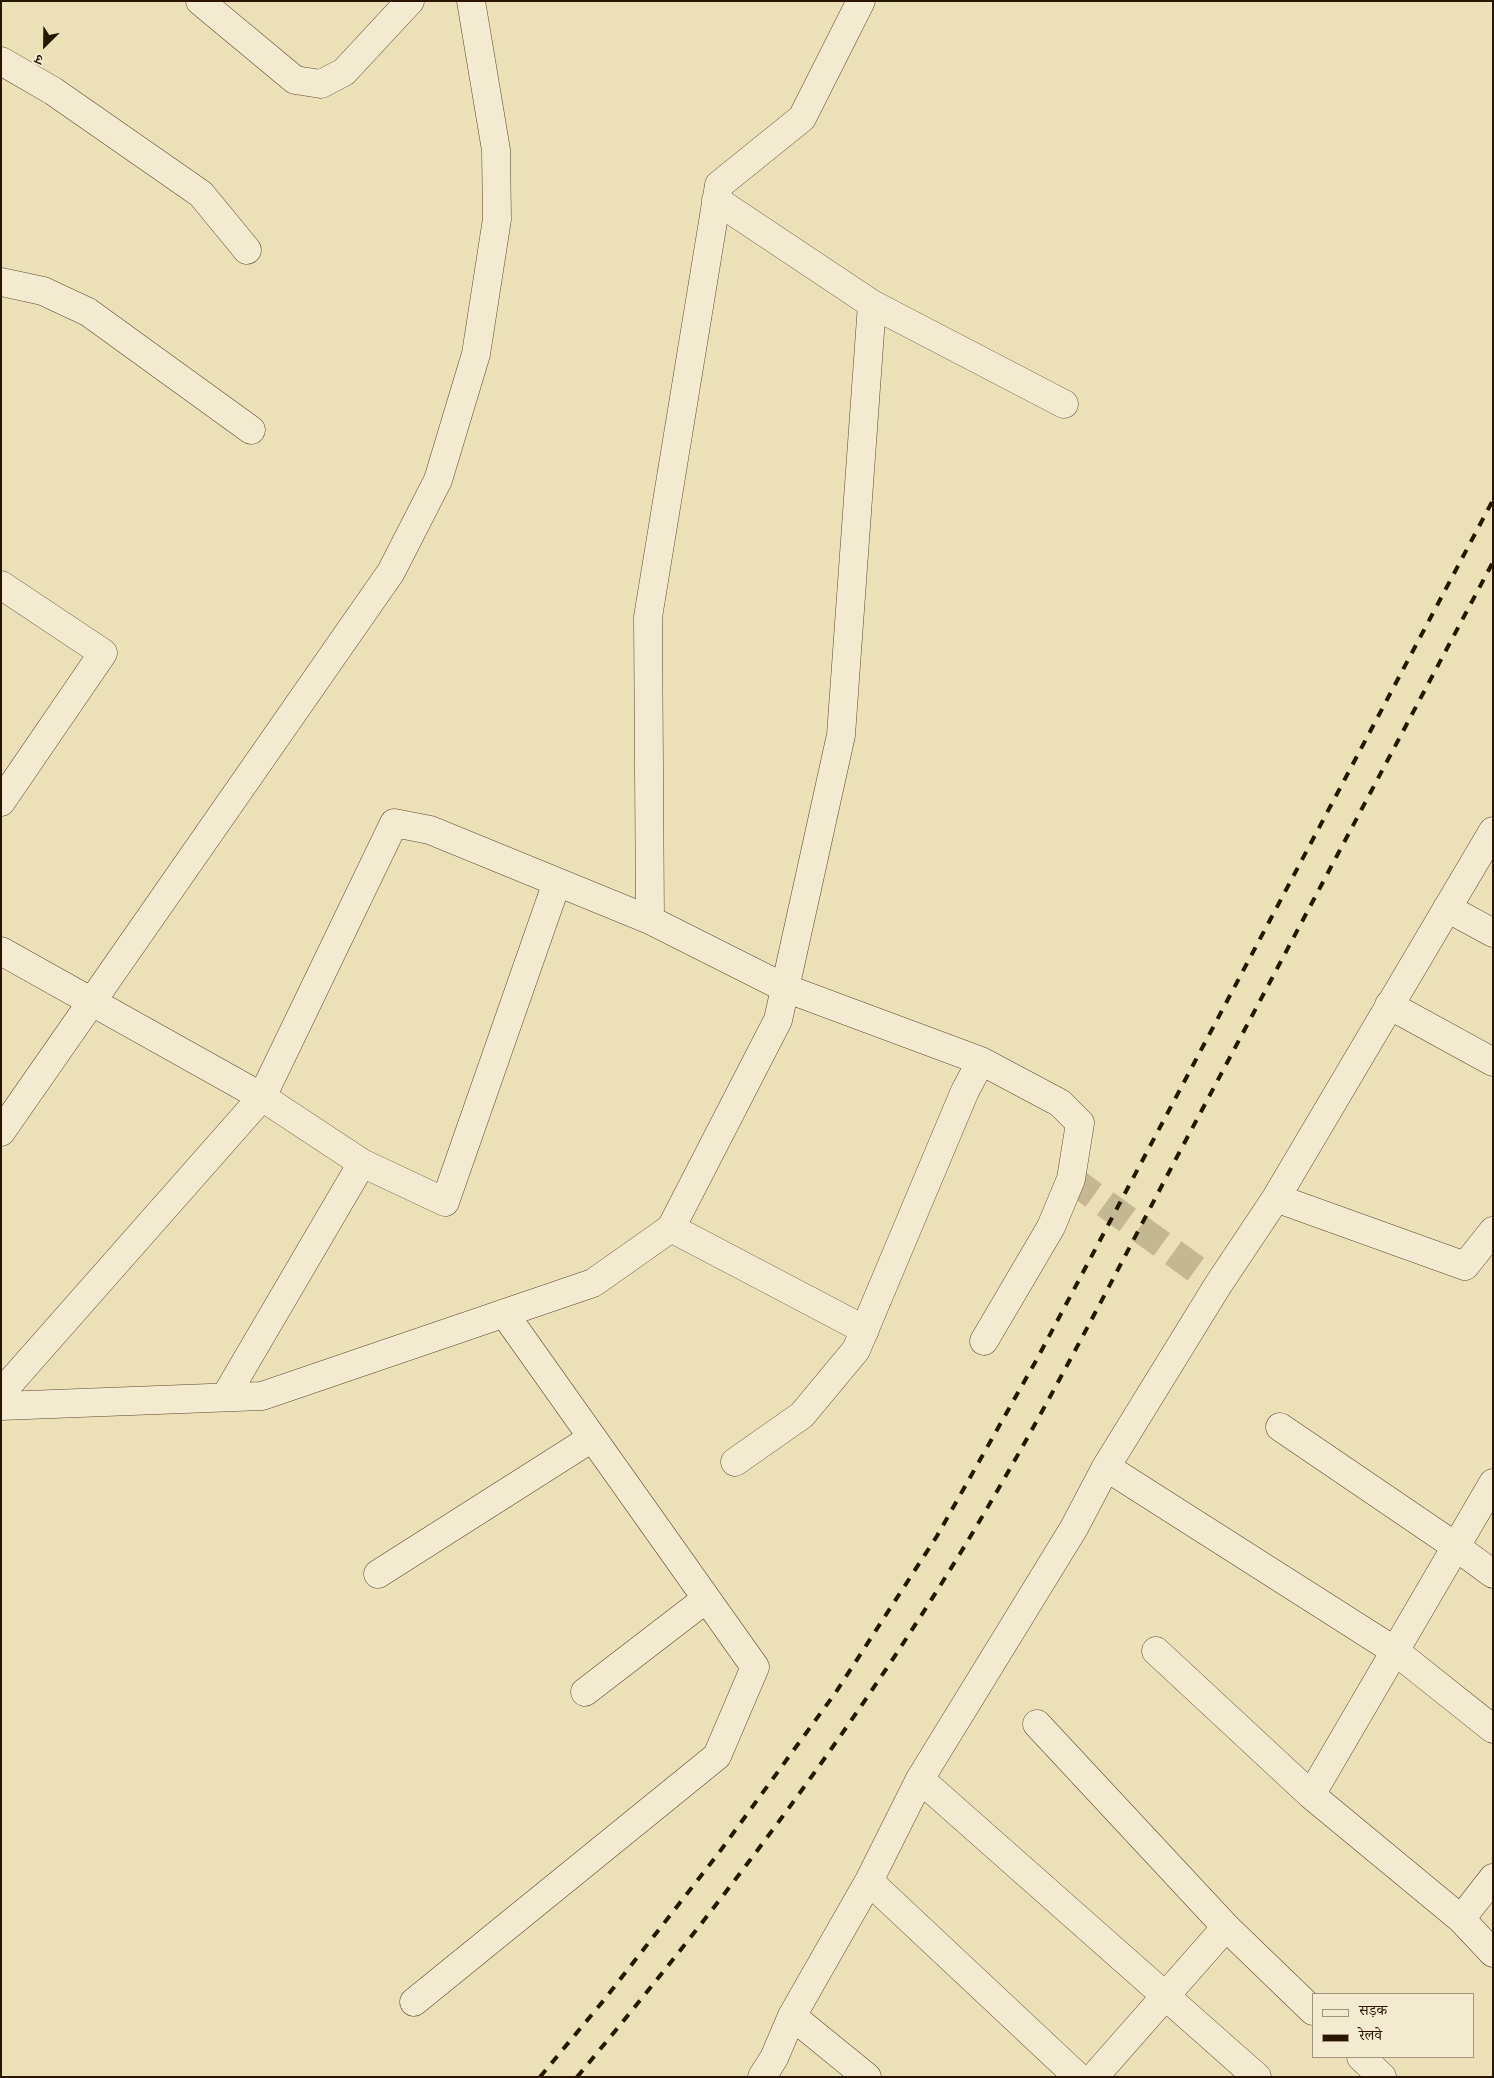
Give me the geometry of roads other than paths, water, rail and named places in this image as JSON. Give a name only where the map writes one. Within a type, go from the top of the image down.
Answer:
[{"type":"street","points":[[200,1],[295,80],[321,84],[344,72],[410,1]]},
{"type":"street","points":[[1,1132],[391,572],[438,480],[476,354],[497,219],[496,150],[471,1]]},
{"type":"street","points":[[650,920],[648,617],[719,185],[802,118],[860,1]]},
{"type":"street","points":[[1,61],[52,90],[201,194],[246,250]]},
{"type":"street","points":[[716,200],[872,304],[1064,404]]},
{"type":"street","points":[[1,282],[43,291],[88,312],[251,430]]},
{"type":"street","points":[[1,1406],[262,1396],[593,1283],[671,1228],[778,1020],[841,735],[872,304]]},
{"type":"street","points":[[1,586],[103,653],[1,802]]},
{"type":"street","points":[[1,1393],[262,1097],[394,823],[430,830],[650,920],[784,988],[981,1061],[1060,1103],[1080,1123],[1071,1179],[1051,1227],[984,1342]]},
{"type":"street","points":[[768,2068],[792,2016],[869,1882],[920,1779],[1074,1528],[1106,1468],[1218,1285],[1276,1198],[1493,831]]},
{"type":"street","points":[[1,950],[262,1097],[362,1163],[445,1202],[557,882]]},
{"type":"street","points":[[1447,908],[1493,933]]},
{"type":"street","points":[[1389,1005],[1493,1062]]},
{"type":"street","points":[[735,1462],[802,1415],[856,1350],[966,1091],[981,1061]]},
{"type":"street","points":[[225,1397],[362,1163]]},
{"type":"street","points":[[1276,1198],[1465,1266],[1493,1231]]},
{"type":"street","points":[[671,1228],[865,1330]]},
{"type":"street","points":[[414,2002],[717,1756],[755,1667],[504,1313]]},
{"type":"street","points":[[1280,1427],[1456,1546],[1493,1574]]},
{"type":"street","points":[[378,1574],[592,1438]]},
{"type":"street","points":[[1106,1468],[1395,1650],[1493,1729]]},
{"type":"street","points":[[1311,1795],[1493,1483]]},
{"type":"street","points":[[585,1692],[706,1598]]},
{"type":"street","points":[[1156,1651],[1311,1795],[1461,1919],[1493,1953]]},
{"type":"street","points":[[1037,1724],[1226,1927],[1312,2009]]},
{"type":"street","points":[[920,1779],[1257,2077]]},
{"type":"street","points":[[1461,1919],[1493,1878]]},
{"type":"street","points":[[869,1882],[1078,2077]]},
{"type":"street","points":[[1094,2077],[1226,1927]]},
{"type":"street","points":[[792,2016],[867,2077]]},
{"type":"street","points":[[1362,2058],[1382,2077]]},
{"type":"tunnel","points":[[1071,1179],[1218,1285]]},
{"type":"railway","points":[[540,2077],[604,2000],[718,1854],[836,1692],[937,1536],[1037,1359],[1493,500]]},
{"type":"railway","points":[[577,2077],[680,1951],[779,1822],[873,1689],[961,1552],[1019,1454],[1073,1354],[1493,562]]}]
